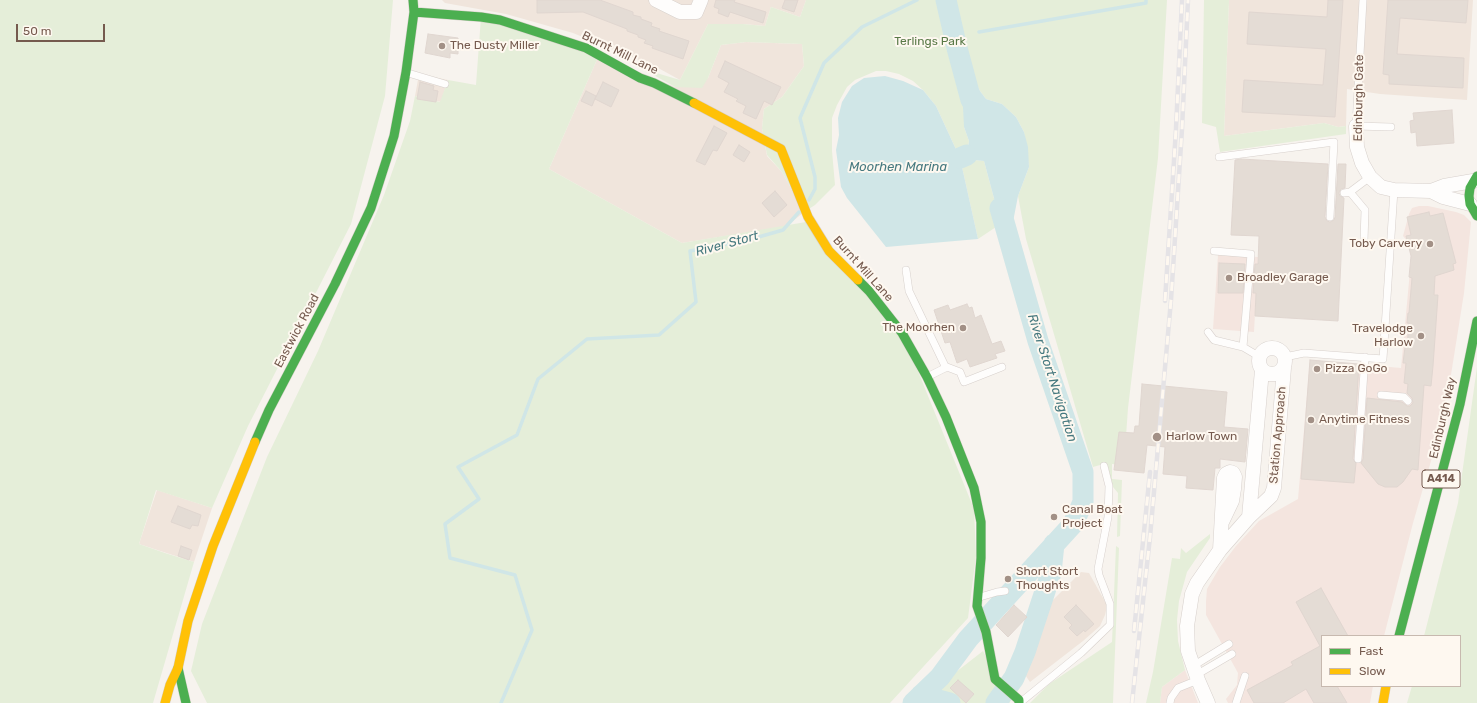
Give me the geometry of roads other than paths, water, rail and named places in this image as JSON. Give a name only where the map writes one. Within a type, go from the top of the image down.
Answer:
[{"type":"main road","name":"Eastwick Road","points":[[165,703],[170,686],[178,668],[188,621],[210,553],[248,457],[269,410],[335,284],[371,208],[394,136],[406,72],[414,12],[413,0]]},
{"type":"main road","name":"Burnt Mill Lane","points":[[414,12],[474,16],[500,20],[586,48],[640,78],[743,128],[781,149],[808,217],[829,251],[869,291],[902,333],[927,377],[946,417],[974,488],[981,522],[981,558],[977,601],[980,617],[986,632],[990,672],[997,682],[1018,701]]},
{"type":"main road","points":[[1473,210],[1469,196],[1476,177]]},
{"type":"main road","name":"Edinburgh Way","points":[[1399,635],[1460,404],[1477,321]]},
{"type":"main road","name":"Eastwick Road","points":[[178,668],[186,703]]},
{"type":"main road","points":[[1383,703],[1386,687]]},
{"type":"street","points":[[656,0],[680,12],[696,12],[700,0]]},
{"type":"street","name":"Edinburgh Gate","points":[[1356,126],[1357,147],[1362,163],[1370,177],[1381,187],[1394,190],[1431,191],[1476,177]]},
{"type":"street","name":"Edinburgh Gate","points":[[1431,191],[1473,210]]},
{"type":"street","points":[[1261,363],[1265,350],[1273,348],[1280,351],[1284,363]]},
{"type":"street","name":"Station Approach","points":[[1261,363],[1265,372],[1277,374],[1284,363]]},
{"type":"street","name":"Station Approach","points":[[1249,517],[1261,363]]},
{"type":"street","name":"Station Approach","points":[[1208,703],[1195,673],[1187,644],[1187,626],[1192,594],[1197,583],[1220,550],[1249,517],[1271,496],[1274,488],[1284,363]]},
{"type":"street","points":[[1220,550],[1222,522]]},
{"type":"lane","name":"Edinburgh Gate","points":[[1356,126],[1363,0]]},
{"type":"lane","points":[[406,72],[445,84]]},
{"type":"lane","points":[[1356,126],[1391,127]]},
{"type":"lane","points":[[1219,157],[1334,142],[1330,217]]},
{"type":"lane","points":[[1364,241],[1366,210],[1347,192],[1370,177]]},
{"type":"lane","points":[[1284,363],[1304,353],[1383,359],[1394,190]]},
{"type":"lane","points":[[1214,251],[1251,254],[1243,347]]},
{"type":"lane","points":[[906,270],[909,291],[946,368]]},
{"type":"lane","points":[[1208,332],[1214,340],[1243,347],[1261,363]]},
{"type":"lane","points":[[1358,460],[1366,357]]},
{"type":"lane","points":[[927,377],[947,368],[960,372],[964,382],[1002,367]]},
{"type":"lane","points":[[1381,395],[1404,397],[1408,401]]},
{"type":"lane","points":[[1018,701],[1023,701],[1081,653],[1110,625],[1110,604],[1098,569],[1108,517],[1109,486],[1104,466]]},
{"type":"lane","points":[[977,601],[996,592],[1005,591]]},
{"type":"lane","points":[[1170,703],[1171,698],[1178,688],[1229,644]]},
{"type":"lane","points":[[1195,673],[1232,654]]},
{"type":"lane","points":[[1236,703],[1245,676]]},
{"type":"water","points":[[964,73],[971,76],[986,99],[1002,104],[1016,117],[1024,132],[1028,147],[1029,167],[1018,196],[1012,227],[1008,235],[999,217],[984,161],[974,160],[967,155],[969,141],[964,127],[962,87]]},
{"type":"water","name":"Moorhen Marina","points":[[885,76],[903,81],[923,90],[936,106],[960,158],[978,239],[886,247],[847,198],[841,187],[836,150],[839,135],[838,118],[842,102],[852,86],[864,78]]},
{"type":"water","points":[[1027,570],[1031,573],[993,615],[990,612]]},
{"type":"waterway","name":"River Stort","points":[[809,200],[815,189],[815,177],[800,118],[824,63],[862,27],[917,0]]},
{"type":"waterway","name":"River Stort Navigation","points":[[946,0],[971,100]]},
{"type":"waterway","points":[[979,32],[1146,3],[1146,0]]},
{"type":"waterway","points":[[960,158],[967,155]]},
{"type":"waterway","name":"River Stort Navigation","points":[[913,703],[940,677],[968,639],[1073,524],[1083,502],[1083,472],[1038,341],[1000,208]]},
{"type":"waterway","name":"River Stort","points":[[501,703],[532,630],[515,575],[450,558],[445,524],[479,499],[458,467],[517,435],[538,379],[587,339],[659,335],[696,302],[690,251],[748,240],[783,230],[799,212]]},
{"type":"waterway","points":[[996,703],[1014,678],[1025,652],[1051,573],[1054,544]]},
{"type":"waterway","points":[[921,695],[950,703]]},
{"type":"railway","points":[[1165,301],[1176,129],[1182,0]]},
{"type":"railway","points":[[1132,703],[1150,537],[1171,300],[1182,129],[1188,0]]},
{"type":"railway","points":[[1134,631],[1150,472]]},
{"type":"place","name":"The Dusty Miller","points":[[442,46]]},
{"type":"place","name":"Toby Carvery","points":[[1430,244]]},
{"type":"place","name":"Broadley Garage","points":[[1229,278]]},
{"type":"place","name":"The Moorhen","points":[[963,328]]},
{"type":"place","name":"Travelodge Harlow","points":[[1421,336]]},
{"type":"place","name":"Pizza GoGo","points":[[1317,369]]},
{"type":"place","name":"Anytime Fitness","points":[[1311,420]]},
{"type":"place","name":"Harlow Town","points":[[1157,437]]},
{"type":"place","name":"Canal Boat Project","points":[[1054,517]]},
{"type":"place","name":"Short Stort Thoughts","points":[[1008,579]]},
{"type":"park label","name":"Terlings Park","points":[[930,42]]}]
